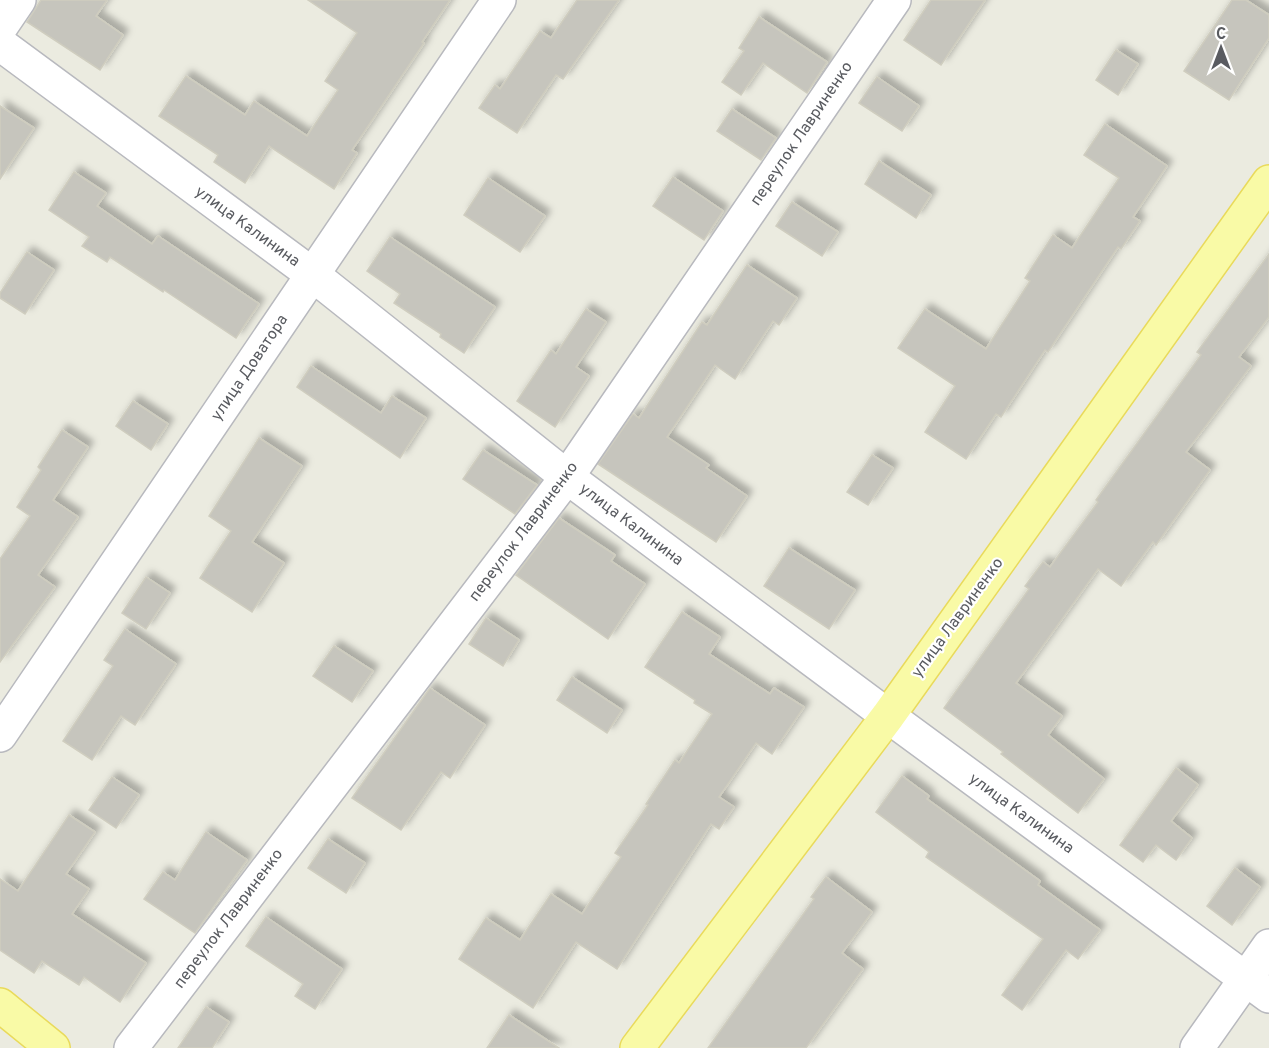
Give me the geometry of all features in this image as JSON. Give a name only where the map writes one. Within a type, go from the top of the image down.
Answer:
[{"type":"main road","name":"улица Лавриненко","points":[[637,1048],[888,716],[1269,182]]},
{"type":"main road","points":[[0,1005],[53,1048]]},
{"type":"street","points":[[0,28],[19,0]]},
{"type":"street","name":"улица Доватора","points":[[0,735],[499,0]]},
{"type":"street","name":"переулок Лавриненко","points":[[131,1048],[567,477],[894,0]]},
{"type":"street","name":"улица Калинина","points":[[0,44],[313,275],[567,477],[1258,988]]},
{"type":"street","points":[[1197,1048],[1258,988],[1269,946]]},
{"type":"building","points":[[41,0],[107,0],[96,16],[123,35],[100,70],[27,22]]},
{"type":"building","points":[[308,0],[450,0],[352,150],[357,153],[334,189],[269,146],[245,183],[214,162],[218,155],[159,116],[186,76],[245,115],[254,101],[307,136],[338,90],[325,81],[357,33]]},
{"type":"building","points":[[577,0],[619,0],[563,79],[556,75],[517,133],[479,108],[495,85],[500,89],[540,31],[551,38]]},
{"type":"building","points":[[931,0],[985,0],[941,65],[904,40]]},
{"type":"building","points":[[1232,0],[1246,0],[1269,15],[1269,38],[1229,100],[1184,71]]},
{"type":"building","points":[[759,17],[827,62],[807,93],[763,63],[741,95],[722,82],[744,51],[739,48]]},
{"type":"building","points":[[1116,50],[1138,64],[1118,95],[1096,80]]},
{"type":"building","points":[[877,77],[919,106],[902,131],[859,103]]},
{"type":"building","points":[[0,106],[34,128],[0,179]]},
{"type":"building","points":[[732,109],[776,138],[761,160],[717,131]]},
{"type":"building","points":[[1105,124],[1167,166],[1133,217],[1140,221],[1121,249],[1118,247],[1048,352],[1045,350],[1001,417],[996,414],[966,459],[925,432],[955,386],[898,348],[925,309],[986,349],[1030,281],[1025,278],[1053,235],[1072,248],[1119,178],[1084,155]]},
{"type":"building","points":[[879,161],[931,195],[916,218],[865,184]]},
{"type":"building","points":[[74,172],[106,193],[97,206],[152,244],[158,236],[259,304],[236,338],[110,257],[107,262],[82,246],[89,237],[49,210]]},
{"type":"building","points":[[673,177],[723,211],[704,240],[653,206]]},
{"type":"building","points":[[488,178],[545,216],[520,252],[464,215]]},
{"type":"building","points":[[792,202],[838,232],[822,256],[776,226]]},
{"type":"building","points":[[390,237],[495,307],[464,353],[440,337],[441,334],[394,303],[400,294],[367,271]]},
{"type":"building","points":[[27,252],[54,270],[25,314],[0,298],[0,293]]},
{"type":"building","points":[[1269,254],[1269,317],[1239,357],[1251,366],[1186,452],[1210,470],[1156,545],[1153,542],[1121,586],[1098,569],[1016,683],[1062,716],[1048,735],[1104,779],[1078,813],[944,708],[1029,589],[1025,586],[1043,562],[1050,567],[1098,502],[1096,500],[1201,355],[1197,352]]},
{"type":"building","points":[[747,265],[797,298],[779,325],[773,321],[735,379],[715,365],[667,437],[709,465],[706,468],[747,496],[716,542],[598,464],[633,414],[639,418],[702,322],[707,325]]},
{"type":"building","points":[[586,309],[606,322],[576,367],[589,376],[555,427],[517,401],[551,350],[556,354]]},
{"type":"building","points":[[311,366],[381,413],[392,396],[426,418],[400,458],[297,387]]},
{"type":"building","points":[[133,401],[168,424],[151,450],[116,426]]},
{"type":"building","points":[[62,430],[88,447],[53,500],[78,517],[38,575],[55,587],[0,662],[0,559],[30,516],[17,507],[41,470],[38,467]]},
{"type":"building","points":[[259,438],[302,466],[252,542],[284,563],[252,612],[200,578],[231,531],[209,516]]},
{"type":"building","points":[[483,450],[537,485],[515,514],[463,479]]},
{"type":"building","points":[[872,455],[893,468],[868,505],[847,492]]},
{"type":"building","points":[[559,518],[615,555],[611,561],[645,584],[608,639],[516,575]]},
{"type":"building","points":[[789,548],[855,590],[829,629],[764,586]]},
{"type":"building","points":[[146,577],[170,593],[146,629],[122,613]]},
{"type":"building","points":[[682,612],[720,637],[709,654],[770,694],[774,688],[804,707],[772,754],[756,743],[719,797],[734,807],[719,829],[711,824],[617,969],[576,942],[533,1008],[459,959],[486,918],[520,940],[551,894],[582,914],[621,857],[615,853],[648,805],[646,804],[675,760],[679,763],[712,714],[645,667]]},
{"type":"building","points":[[486,618],[519,640],[503,666],[469,644]]},
{"type":"building","points":[[125,629],[176,664],[135,725],[121,716],[92,760],[63,741],[113,666],[104,660]]},
{"type":"building","points":[[334,646],[373,671],[352,702],[313,676]]},
{"type":"building","points":[[572,677],[622,710],[607,733],[557,700]]},
{"type":"building","points":[[430,688],[485,725],[450,778],[441,772],[401,830],[352,798]]},
{"type":"building","points":[[1176,768],[1198,785],[1171,821],[1192,838],[1176,860],[1156,845],[1143,862],[1120,845]]},
{"type":"building","points":[[902,776],[929,796],[927,799],[1040,881],[1038,885],[1100,930],[1078,959],[1066,950],[1022,1010],[1002,995],[1043,939],[926,857],[929,852],[876,812]]},
{"type":"building","points":[[112,777],[139,795],[116,828],[89,810]]},
{"type":"building","points":[[69,815],[95,832],[66,874],[89,889],[72,914],[146,963],[120,1002],[84,977],[79,985],[42,961],[34,973],[0,950],[0,879],[18,891]]},
{"type":"building","points":[[206,832],[247,860],[195,933],[144,899],[163,872],[175,880]]},
{"type":"building","points":[[328,839],[365,863],[346,893],[308,868]]},
{"type":"building","points":[[1235,868],[1260,887],[1232,925],[1207,906]]},
{"type":"building","points":[[826,877],[872,912],[842,953],[863,969],[806,1048],[708,1048],[814,899],[811,897]]},
{"type":"building","points":[[266,917],[342,969],[315,1009],[295,996],[303,984],[246,946]]},
{"type":"building","points":[[206,1007],[229,1022],[212,1048],[178,1048]]},
{"type":"building","points":[[509,1015],[559,1048],[487,1048]]}]
